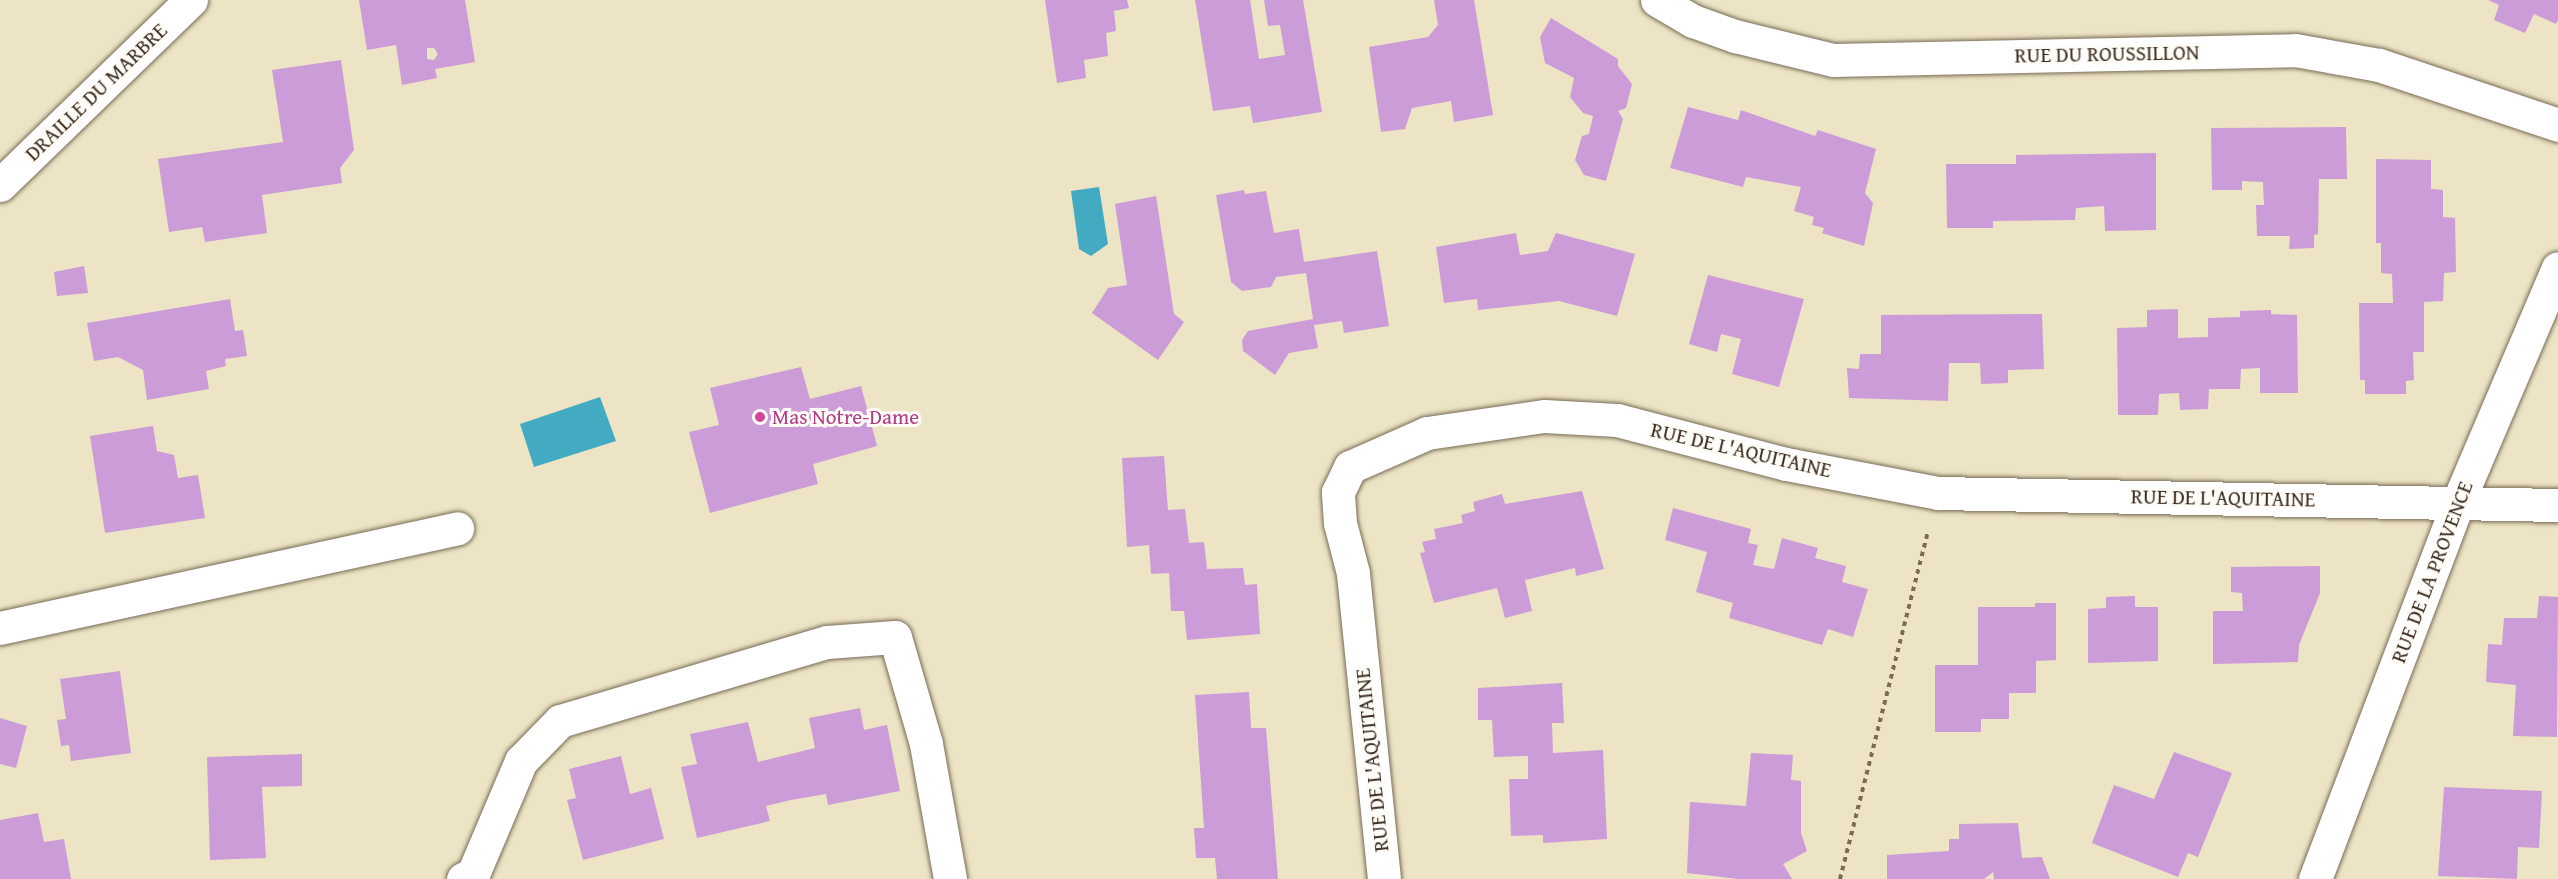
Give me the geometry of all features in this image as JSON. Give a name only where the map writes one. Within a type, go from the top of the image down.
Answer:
[{"type":"street","name":"DRAILLE DU MARBRE","points":[[0,184],[190,0]]},
{"type":"street","name":"RUE DU ROUSSILLON","points":[[1657,0],[1693,21],[1735,36],[1833,60],[2295,50],[2379,65],[2558,125]]},
{"type":"street","name":"RUE DE LA PROVENCE","points":[[2315,879],[2458,502],[2558,268]]},
{"type":"street","name":"RUE DE L'AQUITAINE","points":[[1384,879],[1353,573],[1340,523],[1338,492],[1350,467],[1427,433],[1544,416],[1617,420],[1786,464],[1938,493],[2558,505]]},
{"type":"street","points":[[0,628],[457,528]]},
{"type":"street","points":[[463,879],[472,874],[521,760],[560,721],[827,642],[895,637],[926,744],[950,879]]},
{"type":"path","points":[[1840,879],[1938,493]]},
{"type":"water","points":[[1099,187],[1108,244],[1091,256],[1079,249],[1071,191]]},
{"type":"water","points":[[600,397],[616,441],[534,467],[520,424]]},
{"type":"building","points":[[359,0],[465,0],[475,62],[435,69],[437,78],[402,85],[396,45],[367,50]],"holes":[[[427,48],[434,48],[438,54],[434,60],[427,59]]]},
{"type":"building","points":[[1045,0],[1127,0],[1129,8],[1114,11],[1116,31],[1106,33],[1108,56],[1084,60],[1086,78],[1057,83]]},
{"type":"building","points":[[1195,0],[1250,0],[1259,59],[1285,55],[1280,25],[1268,26],[1264,0],[1303,0],[1322,112],[1253,123],[1250,106],[1213,111]]},
{"type":"building","points":[[1434,0],[1474,0],[1493,115],[1454,122],[1451,101],[1412,108],[1405,129],[1381,132],[1369,47],[1428,37],[1438,25]]},
{"type":"building","points":[[2488,0],[2558,0],[2558,20],[2556,24],[2534,14],[2525,33],[2494,20],[2499,5]]},
{"type":"building","points":[[1551,18],[1618,59],[1618,66],[1632,84],[1626,108],[1618,111],[1623,119],[1606,181],[1584,175],[1575,160],[1582,136],[1589,134],[1593,116],[1583,113],[1570,97],[1574,78],[1545,63],[1540,37]]},
{"type":"building","points":[[341,60],[354,150],[340,168],[342,183],[262,195],[267,233],[205,242],[202,227],[169,232],[158,159],[283,142],[272,70]]},
{"type":"building","points":[[1688,107],[1738,120],[1741,110],[1815,136],[1818,130],[1876,149],[1865,193],[1873,203],[1864,246],[1822,233],[1824,228],[1812,225],[1814,217],[1794,211],[1801,187],[1746,177],[1743,187],[1670,168]]},
{"type":"building","points":[[2346,127],[2347,179],[2319,179],[2318,234],[2314,235],[2314,248],[2289,249],[2290,236],[2257,236],[2256,205],[2264,205],[2263,182],[2242,181],[2242,190],[2212,190],[2211,128]]},
{"type":"building","points":[[2156,153],[2156,230],[2105,231],[2104,206],[2076,208],[2075,220],[1993,221],[1993,228],[1947,228],[1946,164],[2016,164],[2016,155]]},
{"type":"building","points":[[2376,159],[2431,160],[2431,189],[2443,190],[2443,217],[2455,218],[2456,272],[2444,273],[2443,301],[2424,302],[2424,352],[2413,352],[2414,380],[2406,381],[2406,394],[2365,394],[2365,380],[2360,380],[2359,303],[2393,303],[2392,274],[2381,273],[2381,243],[2376,243]]},
{"type":"building","points":[[1244,190],[1245,194],[1266,191],[1274,233],[1299,229],[1304,262],[1377,251],[1389,326],[1344,333],[1342,321],[1314,325],[1318,348],[1289,353],[1275,375],[1243,351],[1242,340],[1248,331],[1313,319],[1306,273],[1276,277],[1271,287],[1242,291],[1231,282],[1216,195]]},
{"type":"building","points":[[1156,196],[1174,314],[1184,322],[1158,360],[1092,313],[1108,288],[1127,285],[1115,204]]},
{"type":"building","points":[[1516,233],[1520,255],[1548,251],[1556,233],[1635,254],[1617,316],[1559,301],[1478,310],[1477,299],[1444,303],[1436,247]]},
{"type":"building","points":[[84,266],[88,293],[57,296],[54,272]]},
{"type":"building","points":[[1708,275],[1804,299],[1779,387],[1732,374],[1741,339],[1721,334],[1717,352],[1689,344]]},
{"type":"building","points":[[230,299],[235,331],[243,330],[247,356],[225,359],[226,366],[206,371],[209,389],[147,400],[143,370],[118,357],[94,361],[87,323]]},
{"type":"building","points":[[2178,309],[2178,338],[2208,337],[2208,318],[2240,317],[2240,311],[2271,310],[2271,314],[2297,315],[2298,393],[2260,393],[2260,368],[2241,369],[2240,389],[2209,389],[2208,409],[2180,410],[2179,393],[2159,394],[2158,415],[2118,415],[2117,328],[2147,327],[2147,310]]},
{"type":"building","points":[[2042,314],[2044,369],[2008,370],[2008,383],[1981,384],[1980,363],[1949,363],[1948,401],[1849,398],[1847,368],[1859,369],[1860,354],[1881,354],[1881,315]]},
{"type":"building","points":[[801,367],[810,399],[861,386],[877,446],[813,464],[818,484],[710,513],[689,432],[719,425],[710,388]]},
{"type":"building","points":[[153,426],[157,451],[174,455],[178,478],[198,475],[205,518],[105,533],[90,436]]},
{"type":"building","points":[[1164,456],[1168,510],[1185,509],[1189,543],[1204,542],[1207,569],[1243,568],[1245,585],[1257,584],[1260,634],[1187,640],[1184,611],[1171,611],[1169,573],[1151,574],[1149,545],[1127,547],[1122,458]]},
{"type":"building","points":[[1582,491],[1604,569],[1576,576],[1575,568],[1525,580],[1532,611],[1505,618],[1497,588],[1434,603],[1420,553],[1425,552],[1422,542],[1436,539],[1434,529],[1463,523],[1461,515],[1475,511],[1473,502],[1502,494],[1505,504]]},
{"type":"building","points":[[1673,508],[1751,529],[1748,543],[1758,545],[1753,565],[1774,569],[1782,538],[1818,548],[1815,558],[1846,566],[1842,582],[1868,589],[1853,637],[1828,629],[1822,645],[1729,618],[1733,603],[1696,592],[1707,552],[1665,540]]},
{"type":"building","points":[[2320,566],[2320,593],[2299,645],[2298,662],[2213,664],[2213,611],[2243,611],[2242,593],[2231,592],[2231,567]]},
{"type":"building","points":[[2135,596],[2135,607],[2158,607],[2158,661],[2088,663],[2088,609],[2106,608],[2106,597]]},
{"type":"building","points":[[2539,596],[2558,597],[2557,737],[2513,736],[2516,685],[2486,682],[2488,644],[2502,645],[2504,618],[2537,618]]},
{"type":"building","points":[[2035,603],[2056,603],[2056,660],[2036,661],[2036,693],[2009,693],[2009,719],[1981,719],[1981,732],[1935,732],[1935,665],[1978,665],[1978,607],[2035,607]]},
{"type":"building","points":[[120,671],[131,753],[71,761],[69,745],[61,746],[57,720],[66,719],[60,679]]},
{"type":"building","points":[[1562,683],[1564,723],[1552,723],[1553,753],[1603,750],[1607,839],[1543,843],[1543,835],[1511,836],[1509,779],[1528,779],[1528,756],[1494,757],[1492,720],[1478,720],[1478,688]]},
{"type":"building","points":[[1249,692],[1251,728],[1266,728],[1278,879],[1217,879],[1215,858],[1196,858],[1194,828],[1204,828],[1195,695]]},
{"type":"building","points":[[860,708],[864,730],[887,725],[900,791],[828,805],[826,794],[791,800],[766,806],[770,821],[697,838],[681,767],[697,764],[690,734],[748,722],[758,762],[815,748],[809,718]]},
{"type":"building","points":[[0,718],[27,726],[16,768],[0,764]]},
{"type":"building","points":[[2174,752],[2232,773],[2198,857],[2188,853],[2178,877],[2092,843],[2114,785],[2154,799]]},
{"type":"building","points":[[1751,753],[1793,755],[1791,780],[1801,781],[1801,833],[1807,851],[1783,864],[1792,879],[1738,879],[1687,873],[1690,802],[1746,806]]},
{"type":"building","points":[[302,754],[302,786],[262,787],[266,858],[210,860],[207,757]]},
{"type":"building","points":[[621,756],[630,794],[651,788],[664,839],[583,860],[567,800],[576,798],[569,769]]},
{"type":"building","points":[[2444,787],[2542,791],[2539,848],[2518,847],[2517,879],[2438,876]]},
{"type":"building","points":[[38,813],[44,842],[64,839],[71,879],[0,879],[0,820]]},
{"type":"building","points":[[2018,823],[2022,858],[2042,857],[2050,879],[1994,879],[1993,872],[1984,879],[1887,879],[1887,855],[1949,851],[1949,839],[1959,839],[1959,824]]},
{"type":"place","name":"Mas Notre-Dame","points":[[760,417]]}]
